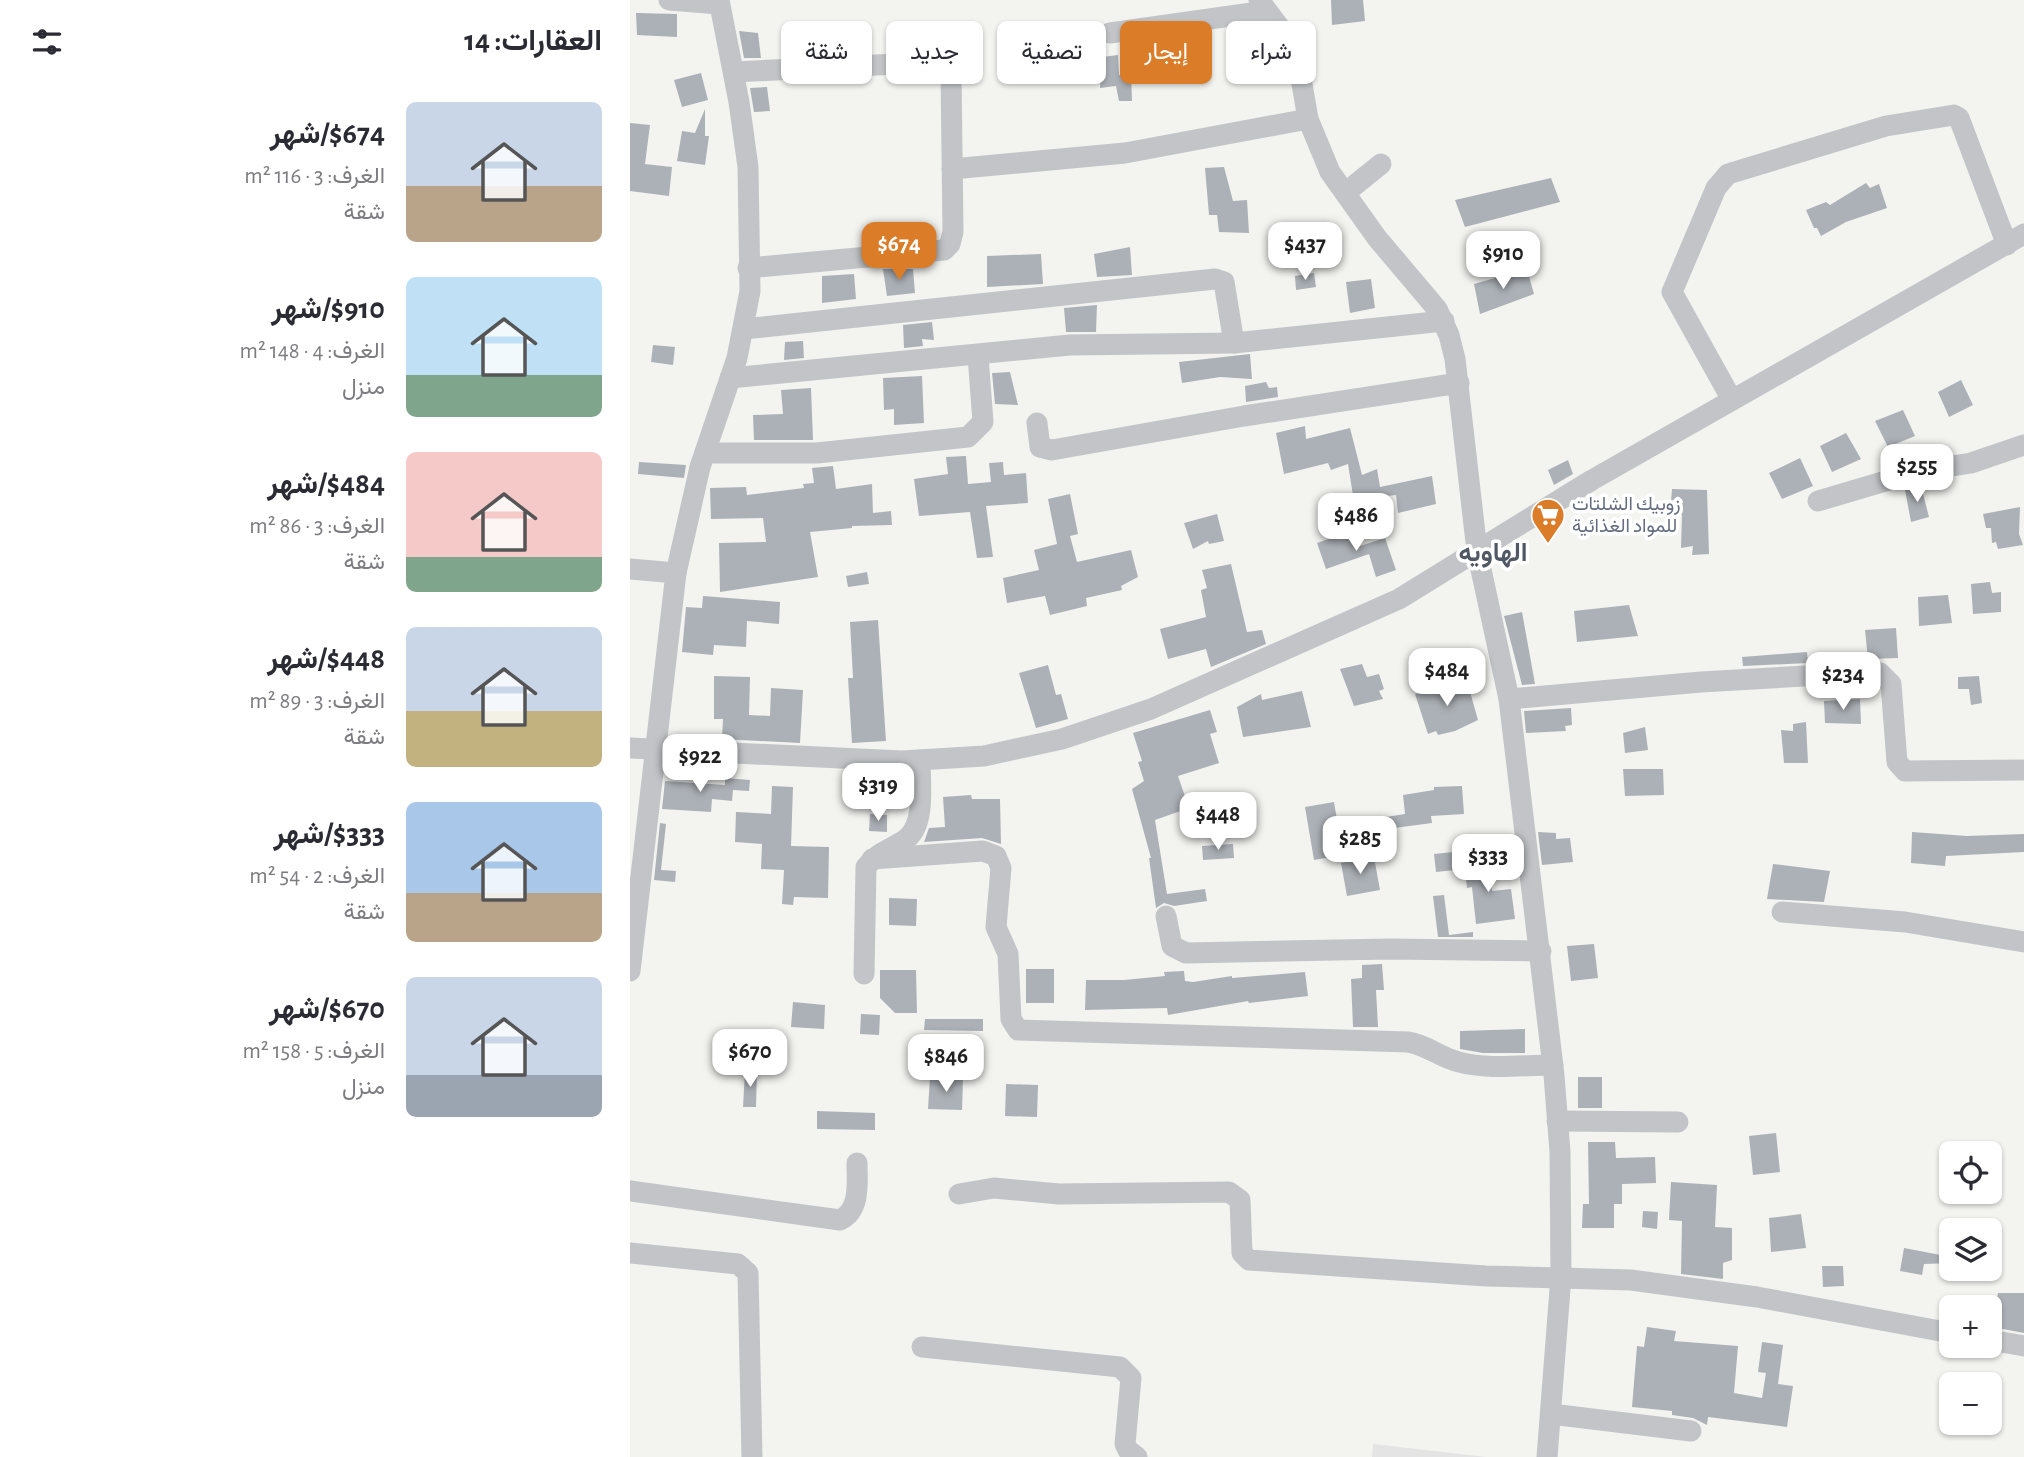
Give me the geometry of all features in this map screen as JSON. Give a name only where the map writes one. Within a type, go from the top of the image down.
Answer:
[{"type":"street","points":[[630,971],[676,573],[705,453],[744,329],[750,290],[748,167],[734,72],[719,2],[669,0]]},
{"type":"street","points":[[1110,33],[1262,3],[1296,48],[1308,119],[1330,172],[1444,321],[1459,383],[1477,551],[1509,699],[1553,1065],[1561,1276],[1547,1457]]},
{"type":"street","points":[[734,72],[937,62],[946,65],[951,71],[953,232],[950,244],[944,250],[748,268]]},
{"type":"street","points":[[630,748],[834,759],[920,760],[1026,749],[1151,709],[1399,599],[1592,480],[2015,239],[1959,118],[1954,115],[1886,126],[1728,174],[1716,188],[1672,292],[1732,400]]},
{"type":"street","points":[[953,169],[1125,153],[1308,119]]},
{"type":"street","points":[[1345,193],[1381,164]]},
{"type":"street","points":[[744,329],[1215,279],[1224,282],[1234,343]]},
{"type":"street","points":[[730,378],[1070,345],[1234,343],[1444,321]]},
{"type":"street","points":[[705,453],[817,453],[968,437],[983,422],[978,356]]},
{"type":"street","points":[[1037,423],[1040,447],[1052,450],[1244,416],[1459,383]]},
{"type":"street","points":[[1818,501],[1916,472],[1971,463],[2024,444]]},
{"type":"street","points":[[630,569],[676,573]]},
{"type":"street","points":[[1509,699],[1701,682],[1880,673],[1891,684],[1897,762],[1905,771],[2024,770]]},
{"type":"street","points":[[864,974],[866,867],[872,859],[907,839],[914,831],[918,818],[920,760]]},
{"type":"street","points":[[872,859],[983,851],[996,856],[1001,868],[996,926],[1008,954],[1012,1019],[1018,1030],[1408,1042],[1423,1045],[1444,1057],[1471,1065],[1553,1065]]},
{"type":"street","points":[[1782,912],[1905,922],[2000,941],[2024,942]]},
{"type":"street","points":[[1166,916],[1172,946],[1186,953],[1390,949],[1541,951]]},
{"type":"street","points":[[1557,1121],[1678,1122]]},
{"type":"street","points":[[630,1191],[840,1220],[850,1211],[855,1201],[857,1163]]},
{"type":"street","points":[[958,1194],[994,1188],[1059,1194],[1229,1192],[1240,1200],[1241,1253],[1249,1260],[1486,1276],[1630,1280],[1721,1292],[1939,1331]]},
{"type":"street","points":[[630,1253],[737,1264],[748,1273],[752,1457]]},
{"type":"street","points":[[2002,1342],[2024,1346]]},
{"type":"street","points":[[922,1347],[1120,1367],[1131,1378],[1125,1444],[1137,1457]]},
{"type":"street","points":[[1551,1414],[1691,1431]]},
{"type":"shaded area","points":[[1373,1444],[1486,1457],[1372,1457]]},
{"type":"building","points":[[1331,0],[1363,0],[1365,21],[1332,25]]},
{"type":"building","points":[[636,13],[677,14],[677,37],[637,35]]},
{"type":"building","points":[[739,31],[758,33],[761,58],[744,58]]},
{"type":"building","points":[[1118,55],[1120,84],[1131,84],[1132,101],[1119,101],[1116,86],[1100,88],[1100,84],[1106,84],[1106,56]]},
{"type":"building","points":[[701,73],[708,100],[682,107],[674,80]]},
{"type":"building","points":[[767,87],[770,111],[754,112],[750,88]]},
{"type":"building","points":[[705,109],[705,136],[709,136],[705,165],[677,161],[682,131],[695,133]]},
{"type":"building","points":[[630,123],[650,125],[645,164],[672,167],[669,196],[630,191]]},
{"type":"building","points":[[1224,167],[1233,201],[1247,200],[1249,233],[1219,232],[1217,215],[1209,215],[1205,168]]},
{"type":"building","points":[[1551,178],[1560,202],[1465,227],[1455,200]]},
{"type":"building","points":[[1866,183],[1870,188],[1879,184],[1887,208],[1846,222],[1821,236],[1806,210],[1826,202],[1830,205]]},
{"type":"building","points":[[1130,247],[1132,275],[1097,277],[1094,254]]},
{"type":"building","points":[[1041,254],[1043,284],[987,287],[987,256]]},
{"type":"building","points":[[883,269],[913,269],[915,293],[887,296]]},
{"type":"building","points":[[1527,269],[1534,294],[1480,314],[1474,284]]},
{"type":"building","points":[[1314,273],[1316,287],[1296,290],[1295,276]]},
{"type":"building","points":[[854,274],[856,299],[822,303],[822,276]]},
{"type":"building","points":[[1371,279],[1375,308],[1350,313],[1346,282]]},
{"type":"building","points":[[1097,305],[1096,332],[1066,332],[1064,308]]},
{"type":"building","points":[[932,322],[934,340],[922,339],[923,346],[904,348],[903,325]]},
{"type":"building","points":[[803,341],[804,358],[784,360],[785,342]]},
{"type":"building","points":[[653,345],[675,347],[673,365],[651,362]]},
{"type":"building","points":[[1250,354],[1252,379],[1220,377],[1182,383],[1179,362]]},
{"type":"building","points":[[1010,372],[1018,405],[995,404],[992,373]]},
{"type":"building","points":[[922,376],[924,423],[894,425],[894,409],[884,410],[883,378]]},
{"type":"building","points":[[1961,380],[1973,405],[1949,417],[1938,392]]},
{"type":"building","points":[[1266,382],[1269,388],[1277,387],[1278,397],[1246,402],[1245,386]]},
{"type":"building","points":[[811,388],[813,440],[754,440],[753,415],[783,414],[781,390]]},
{"type":"building","points":[[1903,410],[1915,436],[1888,447],[1875,421]]},
{"type":"building","points":[[1305,426],[1306,439],[1350,428],[1362,475],[1377,469],[1380,487],[1432,476],[1436,504],[1398,513],[1396,495],[1371,498],[1370,503],[1355,508],[1348,464],[1331,470],[1328,463],[1284,474],[1276,433]]},
{"type":"building","points":[[1846,433],[1861,459],[1832,472],[1820,446]]},
{"type":"building","points":[[966,456],[968,484],[991,482],[989,463],[1003,462],[1004,475],[1026,473],[1028,503],[986,506],[993,557],[977,558],[970,512],[919,516],[914,479],[948,474],[946,457]]},
{"type":"building","points":[[1800,458],[1813,486],[1782,499],[1769,473]]},
{"type":"building","points":[[1568,460],[1573,474],[1554,485],[1548,470]]},
{"type":"building","points":[[639,462],[686,465],[684,478],[638,474]]},
{"type":"building","points":[[833,466],[836,489],[872,484],[873,513],[891,511],[892,525],[852,526],[810,532],[818,577],[720,592],[719,543],[766,542],[763,518],[711,519],[710,488],[746,487],[747,495],[804,488],[803,484],[814,483],[812,468]]},
{"type":"building","points":[[1921,486],[1929,517],[1911,522],[1905,490]]},
{"type":"building","points":[[1672,489],[1707,490],[1709,554],[1692,555],[1693,546],[1681,548],[1682,515],[1670,515]]},
{"type":"building","points":[[1070,494],[1078,534],[1070,536],[1077,562],[1131,550],[1138,577],[1121,586],[1122,590],[1086,598],[1087,606],[1050,615],[1045,596],[1007,603],[1003,578],[1039,570],[1034,550],[1057,544],[1048,499]]},
{"type":"building","points":[[2020,507],[2019,534],[2023,545],[1998,549],[1996,542],[1992,543],[1991,528],[1986,528],[1983,514]]},
{"type":"building","points":[[1217,514],[1224,541],[1209,544],[1208,541],[1193,549],[1184,523]]},
{"type":"building","points":[[1352,531],[1357,547],[1385,538],[1396,570],[1376,577],[1369,554],[1326,569],[1317,543]]},
{"type":"building","points":[[1231,564],[1247,632],[1262,630],[1266,644],[1211,667],[1206,649],[1168,659],[1160,629],[1206,617],[1201,590],[1207,588],[1202,570]]},
{"type":"building","points":[[867,572],[869,584],[848,587],[846,576]]},
{"type":"building","points":[[1990,582],[1992,593],[2001,592],[2001,612],[1973,614],[1971,584]]},
{"type":"building","points":[[1948,595],[1952,623],[1919,626],[1918,597]]},
{"type":"building","points":[[703,596],[780,602],[779,624],[747,621],[746,647],[714,645],[713,655],[682,652],[686,607],[702,608]]},
{"type":"building","points":[[1629,605],[1638,636],[1577,642],[1574,611]]},
{"type":"building","points":[[1522,612],[1535,684],[1522,685],[1504,616]]},
{"type":"building","points":[[878,620],[886,741],[852,743],[848,678],[853,678],[850,622]]},
{"type":"building","points":[[1896,628],[1898,658],[1868,659],[1865,630]]},
{"type":"building","points":[[1807,652],[1808,663],[1743,666],[1742,657]]},
{"type":"building","points":[[1362,664],[1367,677],[1379,674],[1384,689],[1379,691],[1383,699],[1354,706],[1340,669]]},
{"type":"building","points":[[1048,665],[1056,695],[1061,694],[1068,719],[1036,728],[1019,673]]},
{"type":"building","points":[[714,676],[750,677],[749,715],[770,716],[771,688],[803,690],[800,743],[722,739],[723,719],[714,719]]},
{"type":"building","points":[[1979,676],[1982,703],[1971,705],[1969,689],[1958,689],[1958,677]]},
{"type":"building","points":[[1467,681],[1478,720],[1455,731],[1428,734],[1415,694]]},
{"type":"building","points":[[1302,691],[1311,727],[1243,737],[1237,707],[1261,694],[1262,700]]},
{"type":"building","points":[[1860,699],[1861,724],[1825,723],[1824,701]]},
{"type":"building","points":[[1571,708],[1572,725],[1565,726],[1566,731],[1526,733],[1524,711]]},
{"type":"building","points":[[1210,710],[1217,732],[1210,734],[1219,763],[1178,776],[1189,808],[1155,820],[1167,894],[1205,889],[1207,901],[1174,906],[1164,903],[1156,908],[1151,858],[1132,789],[1144,781],[1138,762],[1142,761],[1133,733]]},
{"type":"building","points":[[1806,722],[1808,763],[1784,763],[1781,730],[1793,731],[1793,724]]},
{"type":"building","points":[[1645,727],[1648,750],[1625,753],[1623,733]]},
{"type":"building","points":[[1623,769],[1663,769],[1664,795],[1625,796]]},
{"type":"building","points":[[725,778],[750,780],[749,791],[733,790],[732,801],[712,799],[711,812],[662,809],[665,781],[725,785]]},
{"type":"building","points":[[772,786],[793,787],[791,846],[829,847],[828,898],[794,897],[793,905],[782,904],[784,870],[761,869],[762,844],[735,842],[736,812],[771,814]]},
{"type":"building","points":[[1462,786],[1464,814],[1431,816],[1432,823],[1394,828],[1396,841],[1382,842],[1379,818],[1405,814],[1403,795],[1434,790],[1434,787]]},
{"type":"building","points":[[971,795],[972,799],[1000,799],[1001,844],[982,838],[924,842],[929,828],[945,827],[943,797]]},
{"type":"building","points":[[1334,802],[1343,855],[1314,860],[1305,807]]},
{"type":"building","points":[[870,814],[887,815],[887,832],[869,831]]},
{"type":"building","points":[[660,823],[666,824],[661,870],[676,871],[675,882],[654,880]]},
{"type":"building","points":[[1538,832],[1556,833],[1556,839],[1570,838],[1573,862],[1542,865]]},
{"type":"building","points":[[1912,832],[1967,836],[2024,834],[2024,852],[1946,856],[1945,866],[1911,863]]},
{"type":"building","points":[[1233,844],[1234,858],[1203,860],[1202,846]]},
{"type":"building","points":[[1453,852],[1455,870],[1436,872],[1434,854]]},
{"type":"building","points":[[1374,857],[1380,890],[1347,896],[1341,863]]},
{"type":"building","points":[[1489,859],[1492,891],[1511,889],[1515,919],[1476,924],[1472,887],[1467,888],[1464,862]]},
{"type":"building","points":[[1773,864],[1830,871],[1824,902],[1767,899]]},
{"type":"building","points":[[1444,895],[1449,935],[1473,932],[1473,937],[1438,937],[1433,896]]},
{"type":"building","points":[[889,898],[917,899],[916,926],[889,925]]},
{"type":"building","points":[[1594,944],[1598,978],[1571,981],[1567,946]]},
{"type":"building","points":[[1382,964],[1384,990],[1376,990],[1378,1027],[1353,1027],[1351,979],[1362,978],[1362,965]]},
{"type":"building","points":[[1026,969],[1054,969],[1054,1003],[1026,1003]]},
{"type":"building","points":[[880,970],[916,970],[917,1013],[895,1013],[880,998]]},
{"type":"building","points":[[1184,971],[1185,981],[1193,982],[1232,976],[1305,972],[1308,996],[1248,1001],[1168,1015],[1167,1008],[1085,1010],[1086,980],[1124,980],[1165,976],[1164,972]]},
{"type":"building","points":[[793,1002],[825,1005],[824,1029],[791,1027]]},
{"type":"building","points":[[861,1014],[880,1015],[879,1035],[860,1034]]},
{"type":"building","points":[[925,1019],[983,1019],[983,1031],[924,1030]]},
{"type":"building","points":[[1525,1029],[1525,1053],[1483,1053],[1460,1049],[1460,1031]]},
{"type":"building","points":[[745,1071],[757,1071],[756,1107],[743,1107]]},
{"type":"building","points":[[930,1077],[963,1079],[962,1110],[928,1109]]},
{"type":"building","points":[[1578,1077],[1602,1077],[1602,1108],[1578,1108]]},
{"type":"building","points":[[1006,1084],[1038,1085],[1037,1117],[1005,1116]]},
{"type":"building","points":[[817,1111],[875,1113],[875,1130],[817,1129]]},
{"type":"building","points":[[1776,1133],[1780,1172],[1753,1175],[1749,1136]]},
{"type":"building","points":[[1588,1142],[1615,1142],[1616,1158],[1655,1157],[1656,1183],[1622,1184],[1622,1204],[1614,1204],[1614,1228],[1582,1228],[1583,1204],[1589,1204]]},
{"type":"building","points":[[1671,1182],[1717,1185],[1715,1227],[1732,1228],[1732,1260],[1723,1263],[1723,1279],[1681,1274],[1682,1221],[1669,1220]]},
{"type":"building","points":[[1643,1211],[1658,1212],[1657,1229],[1642,1227]]},
{"type":"building","points":[[1801,1214],[1806,1248],[1771,1252],[1769,1218]]},
{"type":"building","points":[[1904,1248],[1939,1255],[1939,1263],[1924,1264],[1922,1275],[1900,1271]]},
{"type":"building","points":[[1822,1266],[1843,1266],[1844,1286],[1823,1287]]},
{"type":"building","points":[[2024,1293],[2024,1333],[2002,1329],[2002,1295],[1998,1295]]},
{"type":"building","points":[[1647,1327],[1676,1331],[1674,1341],[1738,1346],[1734,1393],[1762,1398],[1766,1373],[1758,1372],[1762,1342],[1783,1345],[1778,1384],[1793,1386],[1787,1427],[1708,1417],[1707,1425],[1693,1418],[1672,1415],[1672,1411],[1632,1407],[1637,1346],[1644,1347]]},
{"type":"place","name":"زوبيك الشلتات للمواد الغذائية","points":[[1548,545]]},
{"type":"district","name":"الهاويه","points":[[1493,553]]}]
